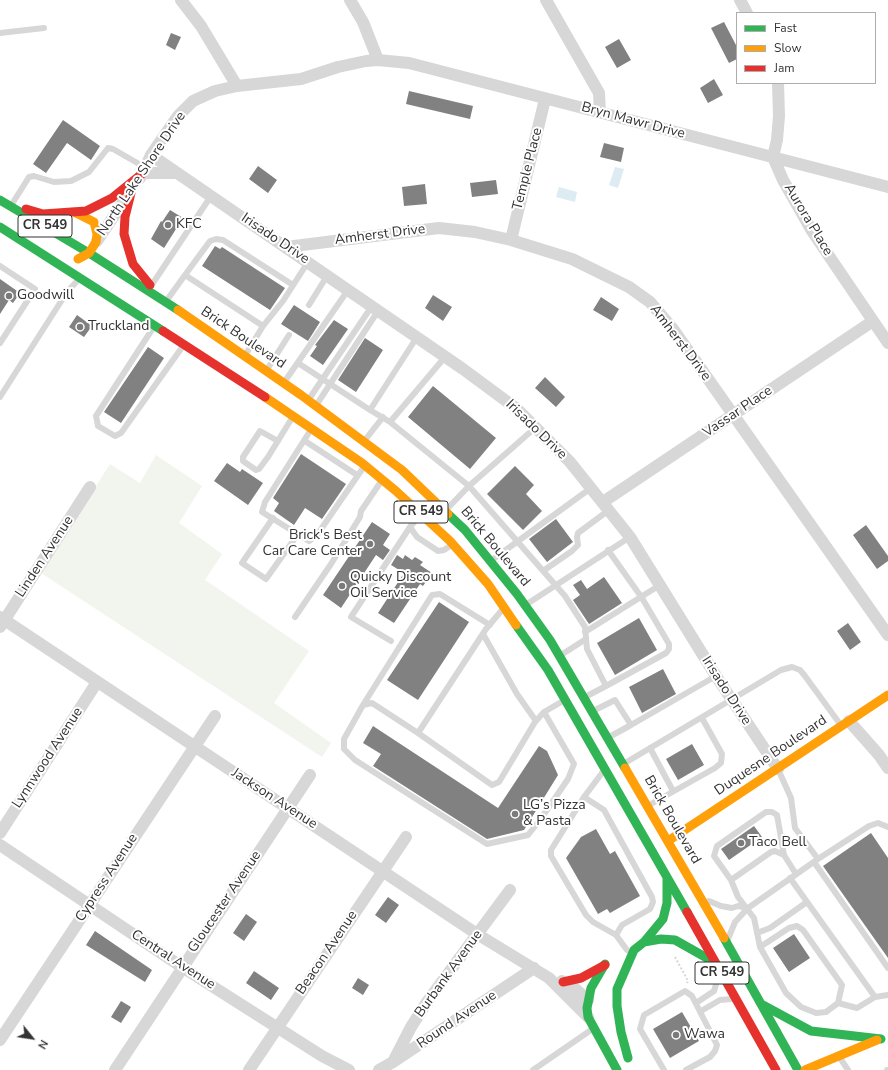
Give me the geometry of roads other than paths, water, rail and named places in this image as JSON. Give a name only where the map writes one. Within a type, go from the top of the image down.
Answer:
[{"type":"main road","points":[[11,206],[43,214],[76,213],[92,208],[112,198],[144,170]]},
{"type":"main road","points":[[132,189],[125,217],[124,234],[126,246],[133,264],[164,301]]},
{"type":"main road","name":"Brick Boulevard","points":[[0,200],[89,253],[164,301],[284,383],[365,441],[402,470],[465,530],[525,605],[560,656],[668,841],[798,1070]]},
{"type":"main road","points":[[56,262],[73,261],[82,258],[89,253],[96,242],[97,234],[94,222],[76,213]]},
{"type":"main road","name":"Brick Boulevard","points":[[0,227],[294,415],[365,466],[422,513],[453,544],[488,584],[548,670],[776,1070]]},
{"type":"main road","name":"Duquesne Boulevard","points":[[668,841],[888,695]]},
{"type":"main road","points":[[644,942],[658,926],[666,912],[667,877]]},
{"type":"main road","points":[[611,1030],[620,1049],[630,1061],[620,1032],[617,1006],[617,989],[628,951],[644,942],[661,939],[675,940],[718,967]]},
{"type":"main road","points":[[563,982],[581,978],[608,962],[592,988],[588,1000],[592,1013]]},
{"type":"main road","points":[[761,1004],[811,1031],[884,1037]]},
{"type":"main road","name":"Jackson Avenue","points":[[592,1013],[595,1028],[618,1070]]},
{"type":"main road","points":[[805,1070],[884,1037]]},
{"type":"street","points":[[181,0],[201,26],[237,86]]},
{"type":"street","points":[[350,0],[363,22],[378,60]]},
{"type":"street","points":[[546,0],[599,93],[600,112]]},
{"type":"street","points":[[740,0],[746,12]]},
{"type":"street","name":"North Lake Shore Drive","points":[[96,242],[132,189],[152,155],[178,116],[193,101],[215,91],[237,86],[301,79],[366,60],[378,60]]},
{"type":"street","name":"Bryn Mawr Drive","points":[[378,60],[409,63],[888,187]]},
{"type":"street","points":[[773,157],[779,116],[778,84]]},
{"type":"street","name":"Temple Place","points":[[511,240],[545,99]]},
{"type":"street","name":"Irisado Drive","points":[[152,155],[417,337],[517,409],[536,427],[570,462],[630,537],[731,701],[778,769]]},
{"type":"street","name":"Aurora Place","points":[[773,157],[783,180],[812,230],[888,342]]},
{"type":"street","points":[[144,170],[177,173]]},
{"type":"street","name":"Amherst Drive","points":[[286,247],[439,228],[475,232],[511,240],[572,259],[629,287],[650,302],[673,329],[888,636]]},
{"type":"street","name":"Vassar Place","points":[[606,506],[734,415],[873,321]]},
{"type":"street","name":"Linden Avenue","points":[[2,621],[90,487]]},
{"type":"street","name":"Jackson Avenue","points":[[2,621],[97,682],[477,934],[534,968],[549,978],[592,1013]]},
{"type":"street","name":"Lynnwood Avenue","points":[[0,833],[97,682]]},
{"type":"street","name":"Cypress Avenue","points":[[0,1040],[215,716]]},
{"type":"street","points":[[845,723],[879,755],[888,768]]},
{"type":"street","name":"Gloucester Avenue","points":[[115,1070],[310,775]]},
{"type":"street","name":"Beacon Avenue","points":[[249,1070],[406,837]]},
{"type":"street","name":"Central Avenue","points":[[0,845],[182,967],[278,1026],[322,1056],[349,1070]]},
{"type":"street","name":"Burbank Avenue","points":[[393,1062],[411,1027],[427,1002],[510,890]]},
{"type":"street","name":"Round Avenue","points":[[379,1070],[534,968]]},
{"type":"street","name":"Jackson Avenue","points":[[549,978],[563,982],[588,1000]]},
{"type":"lane","points":[[0,33],[44,28]]},
{"type":"lane","points":[[11,206],[30,177],[34,176],[54,182],[71,181],[90,172],[108,148],[113,149],[144,170]]},
{"type":"lane","points":[[151,286],[211,196]]},
{"type":"lane","points":[[164,301],[210,241],[216,239],[223,240],[293,285]]},
{"type":"lane","points":[[245,357],[263,326],[308,262]]},
{"type":"lane","points":[[0,266],[35,289],[0,343]]},
{"type":"lane","points":[[185,275],[263,326]]},
{"type":"lane","points":[[309,305],[328,276]]},
{"type":"lane","points":[[0,397],[67,292],[80,277]]},
{"type":"lane","points":[[284,383],[348,290]]},
{"type":"lane","points":[[312,403],[322,379],[375,308]]},
{"type":"lane","points":[[312,403],[330,384],[375,308]]},
{"type":"lane","points":[[155,325],[96,416],[98,426],[114,436],[122,433],[184,344]]},
{"type":"lane","points":[[266,371],[289,335]]},
{"type":"lane","points":[[370,410],[417,337]]},
{"type":"lane","points":[[390,422],[445,357]]},
{"type":"lane","points":[[298,363],[390,422],[469,486],[565,596],[585,627],[587,649],[606,686]]},
{"type":"lane","points":[[278,441],[260,431],[243,457],[243,461],[256,470],[259,469],[278,441],[294,415]]},
{"type":"lane","points":[[365,441],[383,418]]},
{"type":"lane","points":[[445,510],[469,486],[536,427]]},
{"type":"lane","points":[[312,428],[265,502],[262,512],[309,541],[317,535],[357,475],[365,466]]},
{"type":"lane","points":[[305,441],[357,475]]},
{"type":"lane","points":[[295,617],[332,564],[360,517],[361,511],[382,480]]},
{"type":"lane","points":[[490,561],[591,488]]},
{"type":"lane","points":[[543,571],[572,551],[578,545],[578,533],[606,506]]},
{"type":"lane","points":[[391,641],[352,616],[410,527],[422,513]]},
{"type":"lane","points":[[273,518],[242,563],[266,579],[298,534]]},
{"type":"lane","points":[[410,527],[417,537],[438,551],[444,550],[453,544]]},
{"type":"lane","points":[[525,605],[557,586],[608,550],[630,537]]},
{"type":"lane","points":[[584,698],[666,653],[670,649],[669,644],[642,598],[608,550]]},
{"type":"lane","points":[[560,656],[586,636],[660,585]]},
{"type":"lane","points":[[490,625],[440,594],[432,595],[363,705],[344,739],[344,749],[355,760],[487,844],[528,835],[568,779],[574,764],[544,712]]},
{"type":"lane","points":[[418,733],[483,634],[505,607]]},
{"type":"lane","points":[[483,634],[517,694],[536,720]]},
{"type":"lane","points":[[623,764],[781,670],[792,667],[800,670],[806,676],[845,723]]},
{"type":"lane","points":[[608,738],[716,676]]},
{"type":"lane","points":[[363,705],[372,703],[492,785],[499,782],[536,720],[544,712],[564,700]]},
{"type":"lane","points":[[592,712],[615,700],[631,725]]},
{"type":"lane","points":[[647,805],[715,768],[721,763],[722,754],[702,718]]},
{"type":"lane","points":[[650,748],[673,791]]},
{"type":"lane","points":[[778,769],[791,798],[795,828],[888,968]]},
{"type":"lane","points":[[604,770],[584,797],[551,850],[551,856],[586,916],[593,922],[616,935],[628,951]]},
{"type":"lane","points":[[584,797],[604,810],[652,897],[652,906],[650,909],[622,925],[616,935]]},
{"type":"lane","points":[[760,947],[789,928],[797,926],[803,930],[842,985],[838,1003],[830,1011],[822,1013],[810,1011],[801,1006],[786,993],[760,947],[756,924],[748,908],[738,897],[731,880],[714,856],[717,846],[766,812],[772,812],[777,815],[784,856],[796,874]]},
{"type":"lane","points":[[726,943],[735,922],[748,908],[816,860],[869,826],[878,823],[888,827]]},
{"type":"lane","points":[[731,880],[771,852],[775,851],[784,856]]},
{"type":"lane","points":[[790,878],[875,997]]},
{"type":"lane","points":[[700,897],[721,906],[732,908],[738,906],[748,908]]},
{"type":"lane","points":[[757,933],[770,928],[807,902]]},
{"type":"lane","points":[[696,1003],[714,991],[718,967]]},
{"type":"lane","points":[[664,1070],[640,1029],[644,1015],[685,991],[692,996],[717,1045],[715,1051],[710,1057],[696,1068],[686,1070]]},
{"type":"lane","points":[[838,1003],[857,1008],[875,997],[888,995]]},
{"type":"lane","points":[[700,1011],[720,1000],[736,998]]},
{"type":"lane","points":[[533,1070],[595,1028]]},
{"type":"lane","points":[[839,1055],[848,1070]]},
{"type":"place","name":"KFC","points":[[168,225]]},
{"type":"place","name":"Goodwill","points":[[9,296]]},
{"type":"place","name":"Truckland","points":[[80,327]]},
{"type":"place","name":"Brick's Best Car Care Center","points":[[370,544]]},
{"type":"place","name":"Quicky Discount Oil Service","points":[[342,586]]},
{"type":"place","name":"LG’s Pizza & Pasta","points":[[515,814]]},
{"type":"place","name":"Taco Bell","points":[[741,843]]},
{"type":"place","name":"Wawa","points":[[676,1035]]}]
